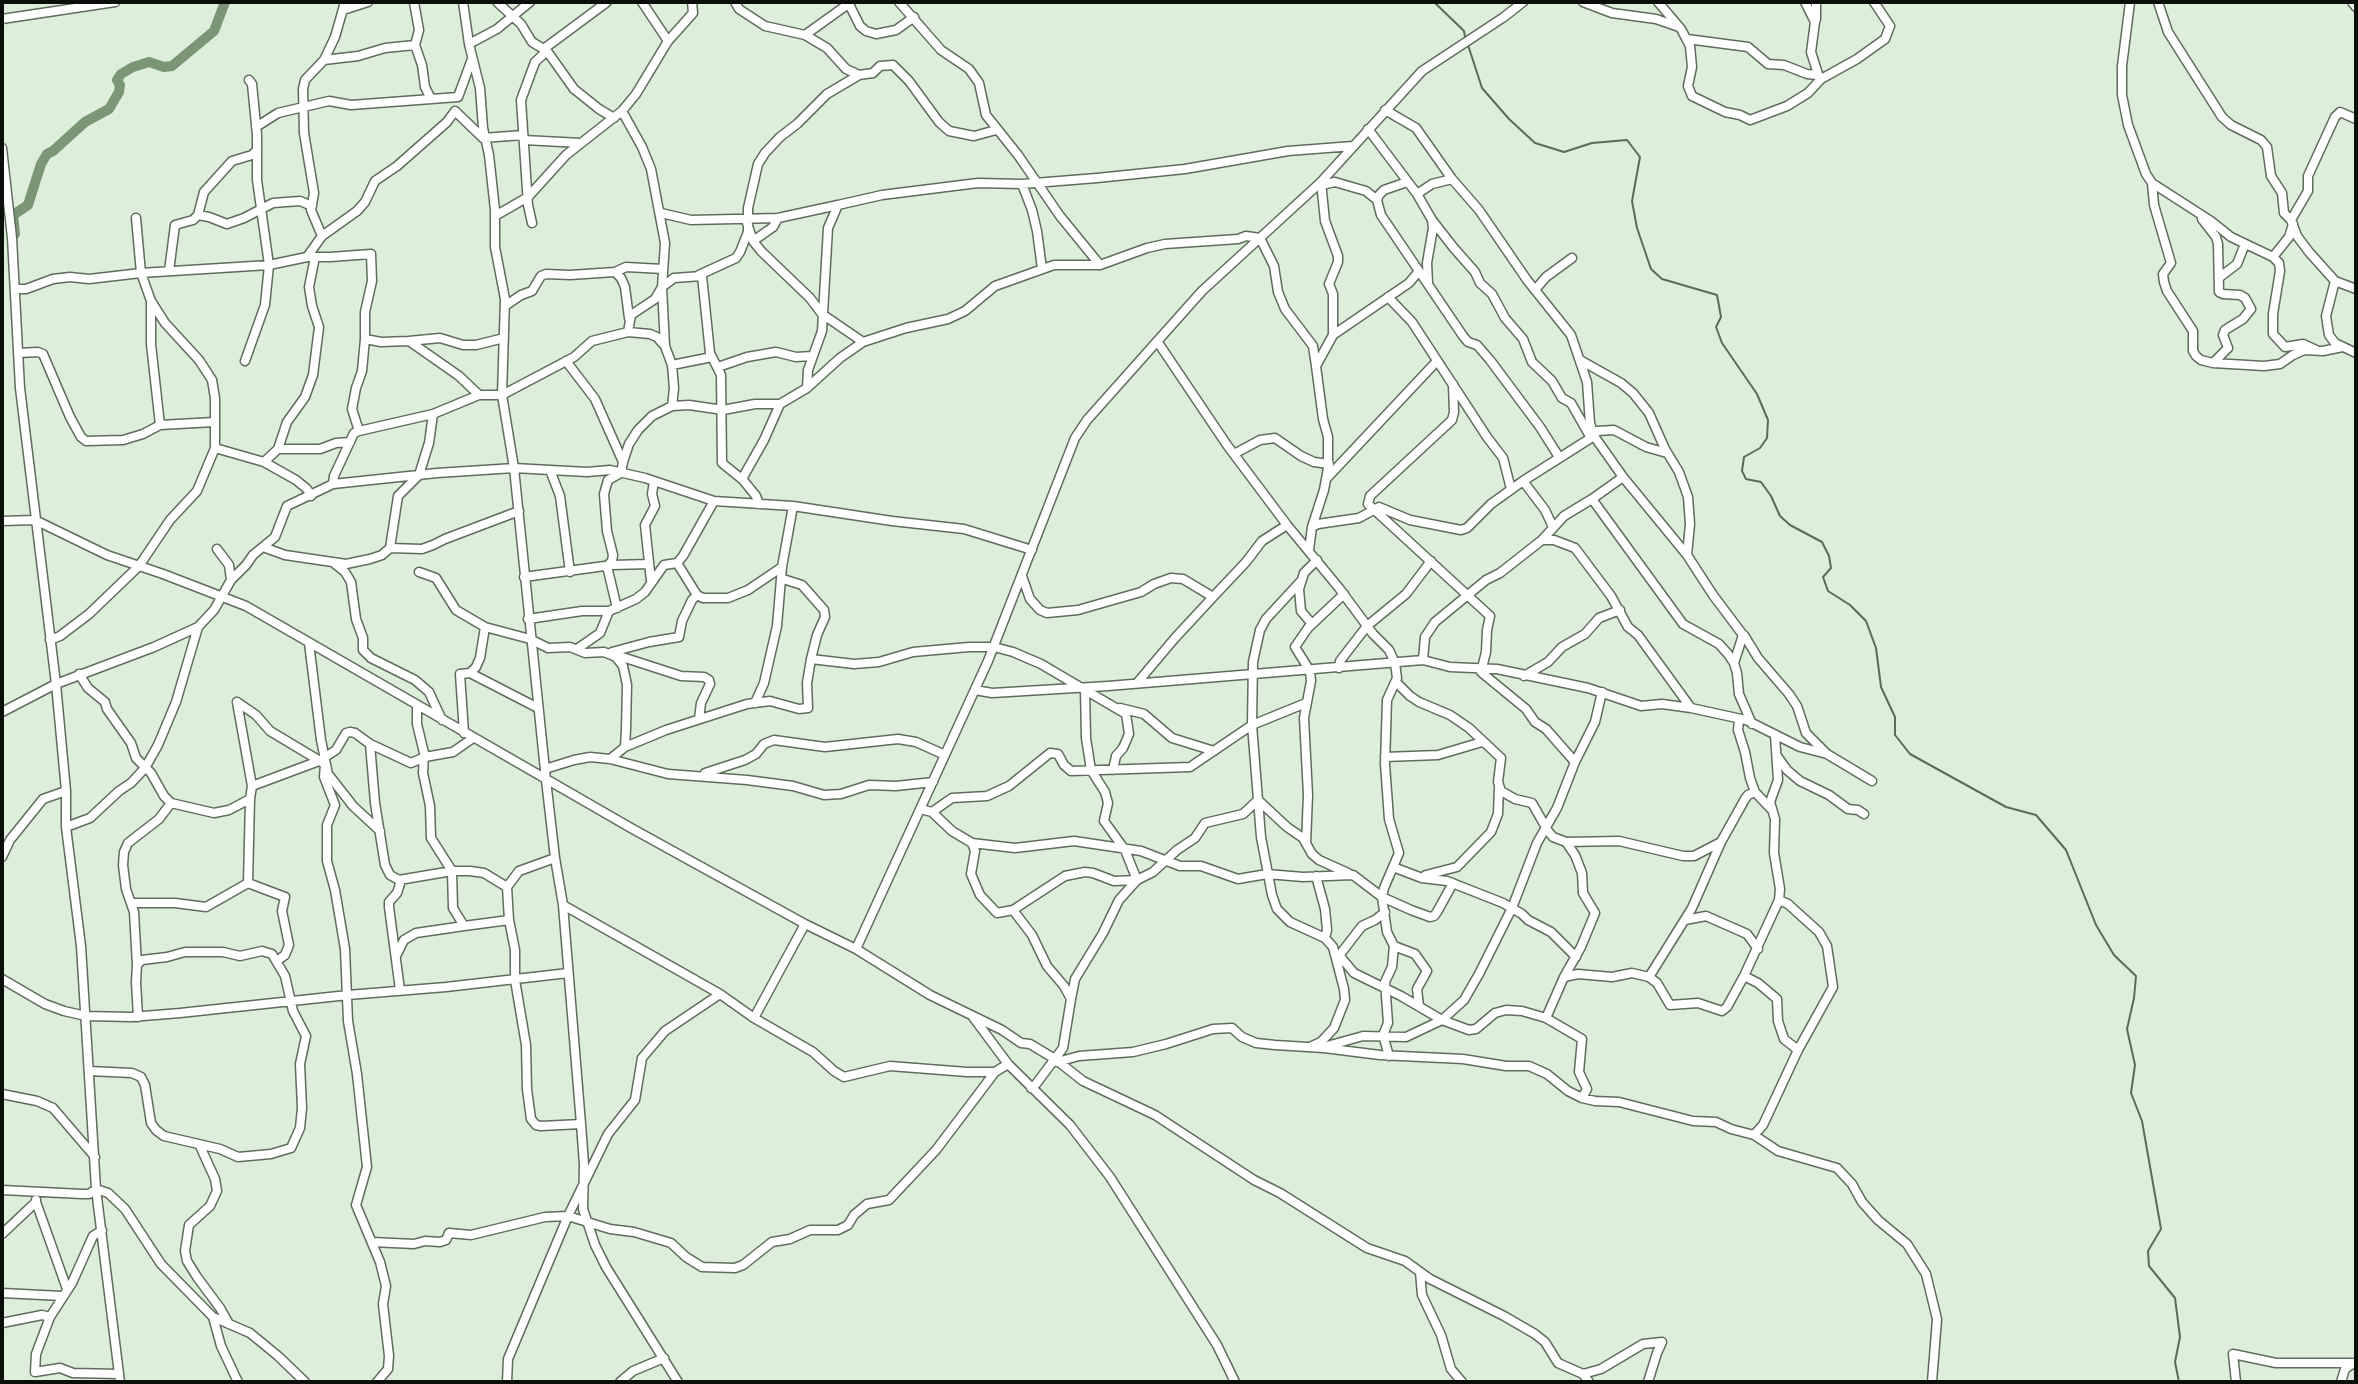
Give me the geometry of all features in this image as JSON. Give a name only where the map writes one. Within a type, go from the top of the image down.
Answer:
[{"type":"street","points":[[2,19],[45,6],[116,2]]},
{"type":"street","points":[[323,236],[313,217],[314,192],[304,133],[303,89],[305,80],[324,60],[335,37],[344,6],[368,2]]},
{"type":"street","points":[[414,2],[419,30],[415,46],[430,99]]},
{"type":"street","points":[[463,2],[469,44],[480,88],[495,216],[495,247],[505,306],[502,395],[514,468],[530,639],[555,858],[563,905],[584,1164],[583,1209],[606,1267],[678,1382]]},
{"type":"street","points":[[497,2],[514,16],[531,42],[546,49],[574,89],[598,109],[614,118]]},
{"type":"street","points":[[469,44],[485,37],[530,2]]},
{"type":"street","points":[[588,2],[595,10]]},
{"type":"street","points":[[532,223],[521,100],[523,92],[535,62],[546,49],[607,2]]},
{"type":"street","points":[[642,2],[668,41]]},
{"type":"street","points":[[495,216],[528,197],[552,169],[622,111],[636,94],[668,41],[693,13],[692,2]]},
{"type":"street","points":[[735,2],[739,9],[765,26],[805,35],[827,48],[846,69],[859,75]]},
{"type":"street","points":[[805,35],[849,2],[860,26],[876,34],[895,30],[914,17]]},
{"type":"street","points":[[856,949],[994,647],[1075,438],[1101,402],[1202,291],[1322,183],[1385,110],[1423,71],[1524,2]]},
{"type":"street","points":[[1584,2],[1612,13],[1656,19],[1682,29]]},
{"type":"street","points":[[1658,2],[1682,29],[1687,39],[1692,67],[1688,86],[1692,96],[1748,120],[1781,110],[1808,93],[1819,77],[1857,59],[1888,34],[1889,23],[1874,2]]},
{"type":"street","points":[[1805,2],[1815,22]]},
{"type":"street","points":[[1816,2],[1811,52],[1819,77]]},
{"type":"street","points":[[2130,2],[2122,66],[2122,94],[2142,167],[2152,183],[2231,237],[2273,257],[2280,271],[2273,314],[2273,334],[2285,347],[2302,344],[2316,350]]},
{"type":"street","points":[[2158,2],[2168,32],[2222,117],[2231,125],[2261,140],[2267,147],[2271,176],[2283,196],[2284,214],[2292,222],[2297,236],[2335,281],[2356,289]]},
{"type":"street","points":[[2352,2],[2356,7]]},
{"type":"street","points":[[902,3],[948,57],[969,69],[979,83],[986,115],[996,130],[1018,155],[1060,216],[1100,265]]},
{"type":"street","points":[[1687,39],[1748,47],[1771,65],[1784,65],[1819,77]]},
{"type":"street","points":[[324,60],[358,56],[385,48],[415,46]]},
{"type":"street","points":[[264,462],[278,449],[287,422],[305,397],[313,375],[319,327],[309,287],[311,257],[323,236],[365,202],[375,181],[397,166],[447,122],[455,111],[472,59]]},
{"type":"street","points":[[629,318],[655,299],[662,287],[674,278],[699,275],[736,258],[748,232],[758,164],[765,153],[827,94],[859,75],[873,73],[880,66],[894,65],[949,131],[974,136],[996,130]]},
{"type":"street","points":[[245,361],[265,305],[269,265],[256,173],[252,84],[248,80]]},
{"type":"street","points":[[256,127],[278,113],[329,101],[351,105],[458,97]]},
{"type":"street","points":[[1385,110],[1416,128],[1571,335],[1587,382],[1593,437]]},
{"type":"street","points":[[455,111],[481,138],[524,138],[582,143]]},
{"type":"street","points":[[622,111],[651,169],[661,213],[665,243],[662,287],[666,346],[673,365],[672,407]]},
{"type":"street","points":[[2273,257],[2289,237],[2292,222],[2308,191],[2308,176],[2335,117],[2340,112],[2356,119]]},
{"type":"street","points":[[1368,130],[1392,159],[1452,247],[1492,294],[1505,318],[1523,339],[1532,362],[1552,381],[1562,398],[1571,403],[1623,477],[1687,555],[1765,668],[1789,694],[1797,706],[1806,733],[1827,754],[1872,781]]},
{"type":"street","points":[[661,213],[691,220],[778,219],[882,195],[978,183],[1037,183],[1185,169],[1288,151],[1353,146]]},
{"type":"street","points":[[2,149],[12,238],[18,353],[35,520],[56,684],[66,791],[66,827],[76,894],[96,1189],[102,1230],[120,1378],[73,1373],[60,1368],[34,1372],[36,1354],[50,1317],[72,1283],[93,1236],[102,1230]]},
{"type":"street","points":[[169,271],[175,225],[198,215],[204,192],[232,161],[252,155],[257,150]]},
{"type":"street","points":[[1417,194],[1432,184],[1452,179]]},
{"type":"street","points":[[1322,183],[1335,182],[1366,191],[1377,200],[1381,215],[1463,336],[1477,345],[1490,360],[1559,457]]},
{"type":"street","points":[[1377,200],[1384,190],[1407,182]]},
{"type":"street","points":[[1317,366],[1333,335],[1333,294],[1329,286],[1338,256],[1325,221],[1322,183]]},
{"type":"street","points":[[2152,183],[2154,205],[2171,263],[2163,274],[2164,282],[2193,331],[2193,351],[2196,356],[2213,363],[2249,366],[2280,364],[2299,352],[2342,347]]},
{"type":"street","points":[[1022,184],[1035,220],[1042,269]]},
{"type":"street","points":[[198,215],[227,224],[273,203],[300,201],[312,206]]},
{"type":"street","points":[[807,388],[812,356],[822,331],[828,228],[838,205]]},
{"type":"street","points":[[2194,210],[2216,237],[2220,256],[2219,292],[2245,298],[2251,309],[2243,319],[2225,330],[2223,335],[2228,348],[2213,363]]},
{"type":"street","points":[[50,640],[60,636],[89,614],[139,566],[170,520],[197,491],[215,448],[215,398],[210,375],[165,323],[151,300],[141,273],[136,218]]},
{"type":"street","points":[[753,241],[773,227],[778,219]]},
{"type":"street","points":[[1429,285],[1427,263],[1432,219]]},
{"type":"street","points":[[748,221],[753,241],[782,273],[810,298],[822,314],[863,342]]},
{"type":"street","points":[[621,473],[629,444],[652,416],[672,407],[689,405],[723,410],[755,404],[780,404],[807,388],[840,358],[863,342],[965,311],[995,286],[1054,265],[1100,265],[1156,245],[1238,239],[1246,236],[1260,238]]},
{"type":"street","points":[[1260,238],[1274,266],[1283,304],[1313,346],[1317,366],[1323,419],[1328,437],[1329,464],[1312,527],[1309,550]]},
{"type":"street","points":[[2220,277],[2237,264],[2245,244]]},
{"type":"street","points":[[15,289],[26,289],[53,279],[70,277],[89,279],[269,265],[311,257],[371,254],[373,271],[365,312],[362,371],[352,409],[359,430]]},
{"type":"street","points":[[1535,290],[1546,276],[1572,258]]},
{"type":"street","points":[[505,306],[532,291],[541,276],[546,274],[615,272],[626,267],[663,269]]},
{"type":"street","points":[[1333,335],[1413,280],[1419,271]]},
{"type":"street","points":[[615,272],[625,286],[628,332]]},
{"type":"street","points":[[699,275],[703,278],[710,353],[721,375],[722,463],[742,479],[760,504]]},
{"type":"street","points":[[2335,281],[2327,311],[2327,327],[2335,342],[2356,353]]},
{"type":"street","points":[[1388,297],[1412,322],[1503,458],[1511,489]]},
{"type":"street","points":[[151,300],[151,344],[160,425]]},
{"type":"street","points":[[333,484],[334,476],[354,433],[359,430],[433,414],[479,395],[502,395],[575,357],[592,341],[628,332],[650,334],[666,346]]},
{"type":"street","points":[[365,339],[382,342],[440,338],[463,345],[476,345],[504,338]]},
{"type":"street","points":[[409,341],[459,376],[479,395]]},
{"type":"street","points":[[1157,341],[1234,454],[1287,525],[1389,650],[1395,663],[1396,682],[1387,701],[1385,757],[1389,819],[1399,853],[1382,897],[1387,932],[1394,946],[1392,967],[1385,989],[1388,1023],[1383,1035],[1389,1056]]},
{"type":"street","points":[[718,367],[747,357],[776,352],[796,357],[812,356]]},
{"type":"street","points":[[18,353],[43,354],[70,417],[86,441],[123,440],[160,425],[214,422]]},
{"type":"street","points":[[673,365],[712,357]]},
{"type":"street","points":[[1327,478],[1437,360]]},
{"type":"street","points":[[1580,360],[1622,383],[1646,408],[1679,472],[1688,496],[1690,524],[1687,555]]},
{"type":"street","points":[[566,361],[595,399],[623,461]]},
{"type":"street","points":[[1453,384],[1452,420],[1370,496],[1368,504],[1490,615],[1481,674],[1526,709],[1535,722],[1546,729],[1575,762]]},
{"type":"street","points":[[742,479],[780,404]]},
{"type":"street","points":[[263,547],[285,555],[346,564],[382,555],[390,548],[398,496],[419,475],[429,443],[433,414]]},
{"type":"street","points":[[1312,527],[1359,518],[1379,507],[1410,520],[1461,530],[1511,489],[1593,437],[1597,431],[1614,430],[1646,447],[1667,453]]},
{"type":"street","points":[[1234,454],[1260,440],[1275,438],[1301,456],[1314,462],[1329,464]]},
{"type":"street","points":[[278,449],[320,449],[350,442]]},
{"type":"street","points":[[215,448],[264,462],[296,480],[311,496]]},
{"type":"street","points":[[2,712],[79,674],[155,647],[198,627],[214,610],[231,580],[253,555],[275,537],[287,506],[333,484],[514,468],[587,472],[610,470],[714,501],[793,506],[964,529],[1032,550]]},
{"type":"street","points":[[550,470],[560,496],[570,572]]},
{"type":"street","points":[[607,566],[613,555],[607,531],[604,494],[608,480],[621,473]]},
{"type":"street","points":[[1423,660],[1425,637],[1429,629],[1486,580],[1500,573],[1542,540],[1564,516],[1623,477]]},
{"type":"street","points":[[651,581],[645,525],[655,506],[653,481]]},
{"type":"street","points":[[1523,481],[1545,510],[1553,527]]},
{"type":"street","points":[[1592,499],[1682,624],[1719,644],[1734,663],[1739,694],[1752,724]]},
{"type":"street","points":[[528,618],[613,609],[645,592],[664,565],[677,563],[691,544],[714,501]]},
{"type":"street","points":[[755,703],[764,683],[773,645],[783,579],[782,567],[793,506]]},
{"type":"street","points":[[390,548],[422,549],[519,511]]},
{"type":"street","points":[[2,521],[35,520],[107,555],[246,606],[546,780],[805,924],[856,949],[909,983],[1002,1030],[1021,1043],[1030,1044],[1083,1081],[1155,1115],[1254,1180],[1280,1193],[1367,1248],[1405,1261],[1420,1272],[1535,1334],[1545,1342],[1558,1363],[1583,1374],[1589,1382]]},
{"type":"street","points":[[1137,683],[1262,541],[1287,525]]},
{"type":"street","points":[[1542,540],[1554,540],[1575,548],[1620,610],[1628,626],[1691,708]]},
{"type":"street","points":[[217,548],[229,565],[231,580]]},
{"type":"street","points":[[1312,624],[1301,611],[1299,600],[1301,581],[1306,569],[1317,560]]},
{"type":"street","points":[[1339,668],[1340,661],[1367,626],[1406,594],[1431,561]]},
{"type":"street","points":[[334,563],[345,572],[351,582],[363,650],[370,658],[415,680],[429,692],[442,720]]},
{"type":"street","points":[[677,563],[697,595],[703,598],[728,598],[748,590],[782,567]]},
{"type":"street","points":[[524,577],[607,566],[649,564]]},
{"type":"street","points":[[577,649],[600,633],[613,609],[607,566]]},
{"type":"street","points":[[419,572],[436,578],[456,610],[485,627],[530,639],[548,648],[569,646],[585,653],[610,653],[681,676],[704,677],[710,684],[701,703],[699,719]]},
{"type":"street","points":[[1022,576],[1030,599],[1040,610],[1047,613],[1078,610],[1141,592],[1171,578],[1183,579],[1213,597]]},
{"type":"street","points":[[610,759],[625,747],[666,730],[755,703],[770,701],[799,709],[808,708],[807,683],[817,635],[825,617],[824,610],[803,585],[783,579]]},
{"type":"street","points":[[1301,581],[1266,619],[1260,630],[1253,662],[1252,725],[1258,800],[1272,895],[1277,909],[1290,922],[1325,938],[1334,947],[1345,989],[1341,1015],[1327,1036],[1311,1046]]},
{"type":"street","points":[[1306,843],[1308,795],[1304,718],[1311,688],[1310,671],[1295,647],[1312,624],[1344,594]]},
{"type":"street","points":[[610,653],[678,637],[682,621],[697,595]]},
{"type":"street","points":[[1524,676],[1585,634],[1599,618],[1620,610]]},
{"type":"street","points":[[66,827],[90,818],[145,768],[176,702],[198,627]]},
{"type":"street","points":[[470,673],[480,658],[485,627]]},
{"type":"street","points":[[1734,663],[1742,634]]},
{"type":"street","points":[[309,643],[324,777],[335,808],[327,825],[327,861],[343,930],[349,1030],[357,1074],[367,1167],[356,1205],[372,1242],[386,1286],[383,1304],[388,1370],[377,1382]]},
{"type":"street","points":[[811,659],[854,664],[879,662],[913,652],[994,647],[1041,664],[1107,703],[1144,714],[1166,734],[1180,741],[1214,751]]},
{"type":"street","points":[[610,653],[623,666],[627,685],[625,747]]},
{"type":"street","points":[[975,690],[992,693],[1083,688],[1423,660],[1450,667],[1482,667],[1577,685],[1641,706],[1691,708],[1752,724],[1800,747],[1827,754]]},
{"type":"street","points":[[464,733],[460,674],[470,673],[538,708]]},
{"type":"street","points":[[79,674],[88,688],[105,702],[131,743],[136,758],[151,773],[171,803],[215,813],[229,810],[250,799]]},
{"type":"street","points":[[1396,682],[1419,702],[1450,715],[1469,728],[1501,758],[1498,814],[1491,832],[1457,867],[1422,878]]},
{"type":"street","points":[[1083,688],[1091,771],[1105,792],[1108,803],[1105,823],[1125,850],[1137,880]]},
{"type":"street","points":[[1324,1048],[1348,1039],[1383,1035],[1406,1037],[1442,1020],[1464,1000],[1512,908],[1537,843],[1595,722],[1602,692]]},
{"type":"street","points":[[248,883],[252,786],[237,702],[256,715],[270,731],[322,761],[328,774],[352,806],[380,831]]},
{"type":"street","points":[[932,812],[952,798],[987,796],[1009,786],[1050,753],[1058,754],[1071,771],[1186,767],[1252,725],[1306,703]]},
{"type":"street","points":[[416,706],[417,724],[425,757],[423,774],[430,806],[431,838],[452,871],[453,908],[464,926]]},
{"type":"street","points":[[1113,770],[1114,760],[1129,734],[1126,714],[1120,708]]},
{"type":"street","points":[[1739,720],[1738,735],[1755,792],[1773,811]]},
{"type":"street","points":[[252,786],[322,761],[337,750],[346,733],[350,732],[411,763],[425,757],[453,752],[473,738]]},
{"type":"street","points":[[1564,977],[1578,974],[1612,978],[1632,973],[1649,977],[1657,983],[1670,1006],[1698,1003],[1722,1011],[1727,1007],[1758,949],[1779,900],[1780,889],[1774,853],[1776,825],[1770,802],[1778,780],[1775,735]]},
{"type":"street","points":[[699,775],[745,760],[756,754],[764,744],[774,740],[825,747],[898,739],[916,742],[945,755]]},
{"type":"street","points":[[1385,757],[1438,755],[1482,742]]},
{"type":"street","points":[[370,744],[380,831],[390,875],[399,880],[452,871],[484,873],[507,887]]},
{"type":"street","points":[[1777,757],[1793,775],[1848,808],[1864,814]]},
{"type":"street","points":[[545,769],[582,758],[610,759],[668,774],[793,786],[824,795],[841,794],[869,785],[896,786],[933,782]]},
{"type":"street","points":[[1499,787],[1515,799],[1532,803],[1546,828],[1553,836],[1566,842],[1619,841],[1689,857],[1707,851],[1721,842]]},
{"type":"street","points":[[2,857],[10,840],[43,799],[66,791]]},
{"type":"street","points":[[1649,977],[1685,920],[1721,842],[1745,799],[1755,792]]},
{"type":"street","points":[[1258,800],[1306,843],[1319,860],[1353,875],[1382,897],[1411,911],[1434,916],[1453,883]]},
{"type":"street","points":[[1031,1088],[1063,1048],[1075,979],[1119,900],[1137,880],[1166,862],[1177,850],[1195,838],[1205,823],[1243,814],[1258,800]]},
{"type":"street","points":[[138,1017],[134,912],[126,889],[123,865],[128,843],[159,819],[171,803]]},
{"type":"street","points":[[920,809],[932,812],[952,831],[972,844],[1015,848],[1074,841],[1140,851],[1180,866],[1201,866],[1238,879],[1267,874],[1353,875]]},
{"type":"street","points":[[1546,1018],[1595,913],[1583,894],[1579,864],[1566,842]]},
{"type":"street","points":[[972,844],[975,851],[971,874],[980,895],[997,913],[1013,910],[1065,876],[1086,872],[1110,881],[1137,880]]},
{"type":"street","points":[[555,858],[519,871],[507,887],[509,920],[526,1045],[531,1119],[541,1126],[581,1124]]},
{"type":"street","points":[[1393,867],[1422,878],[1453,883],[1512,908],[1560,938],[1576,957]]},
{"type":"street","points":[[1316,876],[1325,909],[1325,938]]},
{"type":"street","points":[[399,880],[397,893],[389,902],[400,990]]},
{"type":"street","points":[[131,903],[174,903],[206,907],[248,883]]},
{"type":"street","points":[[248,883],[285,897],[282,911],[289,945],[278,960]]},
{"type":"street","points":[[1754,1135],[1763,1125],[1798,1050],[1832,991],[1833,978],[1828,946],[1819,932],[1788,904],[1779,900]]},
{"type":"street","points":[[563,905],[720,994],[754,1018],[813,1052],[841,1077],[890,1066],[995,1072]]},
{"type":"street","points":[[1013,910],[1032,935],[1046,966],[1064,986],[1071,999]]},
{"type":"street","points":[[1338,956],[1362,926],[1385,912]]},
{"type":"street","points":[[1685,920],[1706,916],[1747,934],[1758,949]]},
{"type":"street","points":[[396,956],[404,940],[416,933],[509,920]]},
{"type":"street","points":[[754,1018],[805,924]]},
{"type":"street","points":[[1394,946],[1415,954],[1427,972],[1418,989],[1419,1006]]},
{"type":"street","points":[[89,1071],[132,1073],[141,1077],[145,1085],[150,1123],[164,1136],[220,1149],[238,1157],[285,1152],[296,1142],[302,1108],[300,1064],[306,1037],[290,1002],[285,976],[278,960],[272,954],[262,951],[240,956],[185,952],[142,960],[137,965]]},
{"type":"street","points":[[1338,956],[1354,973],[1442,1020],[1469,1030],[1476,1029],[1495,1013],[1506,1010],[1522,1011],[1546,1018],[1582,1039],[1579,1072],[1587,1089],[1582,1098]]},
{"type":"street","points":[[2,979],[45,1004],[86,1016],[138,1017],[568,973]]},
{"type":"street","points":[[1744,975],[1777,999],[1778,1021],[1784,1039],[1798,1050]]},
{"type":"street","points":[[507,1382],[508,1359],[568,1216],[608,1134],[635,1100],[641,1063],[665,1031],[720,994]]},
{"type":"street","points":[[972,1017],[1008,1065],[1070,1125],[1110,1177],[1217,1345],[1235,1382]]},
{"type":"street","points":[[1056,1060],[1133,1052],[1213,1029],[1231,1028],[1256,1043],[1529,1066],[1547,1074],[1568,1091],[1582,1098],[1619,1102],[1693,1121],[1716,1122],[1754,1135],[1778,1151],[1837,1168],[1878,1220],[1908,1244],[1926,1274],[1937,1320],[1932,1382]]},
{"type":"street","points":[[372,1242],[443,1242],[449,1233],[471,1235],[545,1217],[568,1216],[671,1243],[702,1267],[724,1269],[743,1265],[772,1242],[790,1239],[810,1230],[838,1230],[848,1225],[854,1215],[867,1204],[889,1200],[936,1150],[995,1072],[1008,1065]]},
{"type":"street","points":[[2,1094],[37,1101],[53,1108],[95,1157]]},
{"type":"street","points":[[200,1146],[215,1179],[217,1191],[210,1206],[189,1226],[186,1239],[187,1261],[229,1324]]},
{"type":"street","points":[[2,1190],[89,1194],[96,1189]]},
{"type":"street","points":[[96,1189],[108,1193],[118,1201],[161,1264],[213,1317],[260,1339],[305,1382]]},
{"type":"street","points":[[35,1191],[36,1202],[65,1292]]},
{"type":"street","points":[[2,1234],[36,1202]]},
{"type":"street","points":[[1420,1272],[1423,1298],[1436,1321],[1451,1369],[1462,1382]]},
{"type":"street","points":[[2,1293],[65,1292]]},
{"type":"street","points":[[2,1323],[38,1315],[50,1317]]},
{"type":"street","points":[[213,1317],[221,1346],[238,1382]]},
{"type":"street","points":[[1583,1374],[1601,1369],[1643,1344],[1662,1342],[1648,1382]]},
{"type":"street","points":[[2236,1382],[2233,1354],[2276,1363],[2355,1362]]},
{"type":"street","points":[[620,1382],[633,1371],[664,1358]]},
{"type":"street","points":[[2341,1382],[2345,1369],[2355,1362]]},
{"type":"waterway","points":[[15,234],[13,215],[28,205],[41,164],[47,154],[85,122],[109,109],[119,92],[120,85],[117,80],[121,74],[149,62],[164,67],[172,66],[214,31],[225,2]]},
{"type":"waterway","points":[[1434,2],[1464,31],[1465,37]]},
{"type":"waterway","points":[[1468,45],[1482,88],[1535,143],[1564,152],[1592,143],[1627,140],[1640,157],[1632,201],[1637,228],[1651,269],[1662,279],[1717,295],[1721,317],[1716,327],[1722,343],[1757,394],[1768,420],[1767,438],[1760,448],[1744,457],[1742,471],[1746,479],[1761,482],[1780,516],[1790,525],[1822,542],[1831,568],[1823,577],[1828,591],[1850,605],[1866,621],[1876,648],[1881,687],[1895,717],[1895,735],[1910,754],[2006,807],[2036,815],[2066,850],[2096,925],[2114,955],[2136,976],[2127,1029],[2135,1065],[2131,1093],[2142,1121],[2161,1229],[2148,1251],[2149,1266],[2175,1298],[2180,1337],[2175,1362],[2179,1382]]}]
